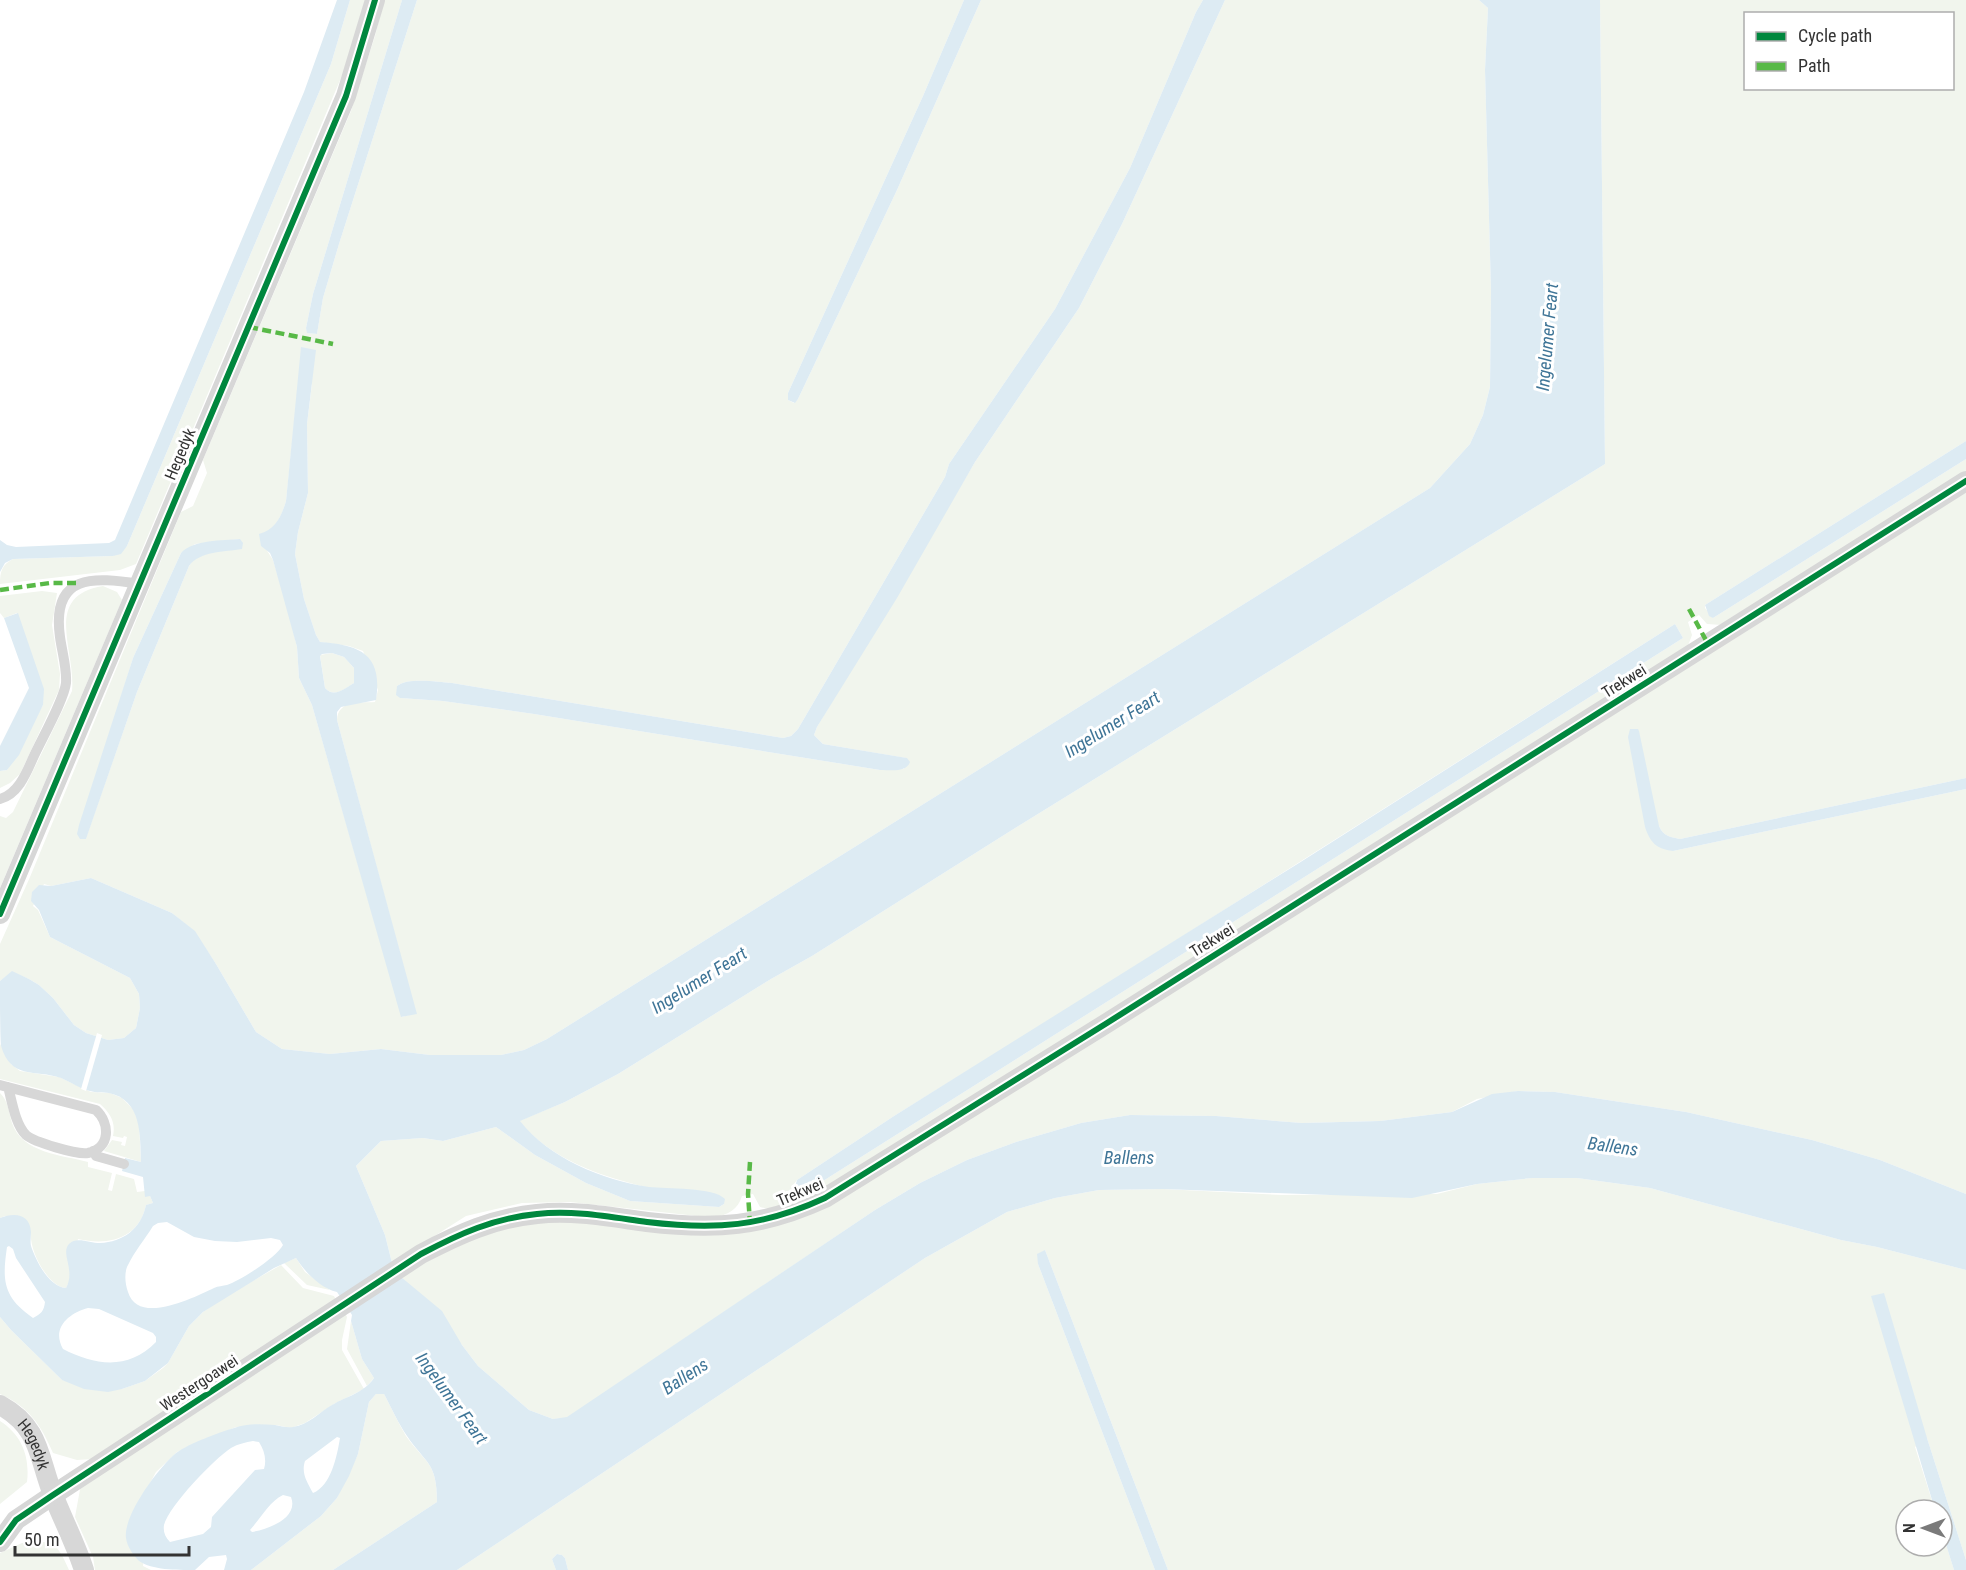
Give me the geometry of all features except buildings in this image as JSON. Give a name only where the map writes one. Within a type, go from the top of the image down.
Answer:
[{"type":"street","name":"Hegedyk","points":[[0,914],[346,96],[375,0]]},
{"type":"street","name":"Trekwei","points":[[421,1254],[469,1230],[513,1217],[561,1213],[673,1224],[727,1225],[780,1217],[825,1198],[1107,1023],[1966,481]]},
{"type":"street","name":"Westergoawei","points":[[0,1542],[8,1521],[421,1254]]},
{"type":"street","name":"Hegedyk","points":[[0,1405],[27,1425],[33,1436],[53,1494],[84,1570]]},
{"type":"lane","points":[[0,799],[9,796],[24,778],[64,690],[66,673],[59,624],[63,600],[70,590],[80,583],[94,579],[140,584]]},
{"type":"lane","points":[[4,1086],[96,1110],[103,1116],[107,1130],[102,1144],[93,1151],[80,1154],[27,1136],[4,1086]]},
{"type":"lane","points":[[93,1151],[96,1156],[124,1164]]},
{"type":"shaded area","points":[[350,0],[365,0],[346,66],[136,564],[120,570],[0,584],[2,569],[13,559],[113,556],[127,546],[331,64]]},
{"type":"shaded area","points":[[384,0],[402,0],[313,294],[306,328],[308,333],[317,334],[323,298],[339,244],[417,0],[964,0],[923,96],[788,393],[788,400],[794,403],[798,399],[897,190],[981,0],[1203,0],[1130,168],[1055,309],[949,464],[945,477],[798,729],[791,736],[783,738],[452,683],[423,681],[402,683],[397,686],[400,698],[443,701],[534,714],[880,770],[904,769],[906,758],[823,744],[814,735],[817,727],[975,462],[1079,308],[1122,224],[1225,0],[1479,0],[1488,8],[1485,70],[1491,291],[1490,387],[1483,415],[1470,444],[1430,488],[547,1039],[524,1050],[501,1055],[430,1055],[381,1049],[330,1054],[282,1049],[256,1032],[194,931],[172,913],[91,878],[51,886],[44,884],[33,906],[38,910],[50,937],[130,978],[139,994],[140,1008],[136,1028],[124,1038],[108,1040],[86,1033],[74,1025],[53,998],[39,985],[12,972],[0,981],[0,944],[181,512],[193,506],[207,473],[203,460],[351,111]],"holes":[[[302,347],[312,384],[307,424],[308,493],[295,554],[304,599],[320,642],[349,646],[363,651],[378,690],[375,702],[345,706],[338,714],[337,720],[416,1013],[402,1017],[312,705],[299,678],[297,647],[287,606],[273,560],[266,549],[267,532],[280,518],[286,501]],[[240,539],[194,559],[189,566],[137,692],[86,838],[118,707],[133,658],[181,553],[195,544]]]},
{"type":"shaded area","points":[[1600,0],[1966,0],[1966,441],[1705,605],[1705,608],[1713,618],[1966,459],[1966,474],[1722,625],[1707,624],[1699,615],[1688,622],[1692,635],[1686,651],[862,1169],[826,1188],[782,1206],[770,1208],[760,1207],[753,1194],[742,1196],[732,1211],[715,1218],[570,1202],[522,1203],[466,1216],[392,1263],[385,1235],[356,1166],[381,1141],[423,1138],[443,1141],[496,1127],[535,1155],[586,1183],[630,1201],[719,1207],[724,1204],[641,1186],[587,1169],[539,1141],[519,1121],[565,1102],[618,1074],[812,956],[1605,464]],"holes":[[[1675,624],[1683,638],[804,1193],[794,1184],[894,1116],[1074,1005]]]},
{"type":"shaded area","points":[[1966,488],[1966,778],[1680,839],[1665,834],[1659,826],[1645,827],[1673,851],[1966,789],[1966,1194],[1880,1160],[1812,1140],[1686,1112],[1555,1092],[1518,1091],[1477,1099],[1452,1112],[1380,1121],[1302,1123],[1216,1116],[1130,1115],[1081,1123],[1016,1142],[967,1160],[920,1183],[875,1210],[567,1418],[553,1419],[529,1410],[478,1366],[401,1277],[425,1261],[488,1230],[553,1220],[754,1231]]},
{"type":"shaded area","points":[[103,586],[117,592],[122,600],[0,888],[0,816],[6,818],[13,812],[72,691],[66,627],[67,613],[73,601],[84,592]]},
{"type":"shaded area","points":[[42,591],[57,593],[52,625],[60,674],[59,690],[20,774],[0,788],[0,771],[7,770],[43,705],[17,613],[4,618],[0,613],[0,596]]},
{"type":"shaded area","points":[[332,653],[344,657],[354,668],[354,683],[336,692],[325,688],[320,655]]},
{"type":"shaded area","points":[[0,1044],[11,1064],[20,1071],[59,1077],[91,1092],[110,1093],[122,1098],[133,1109],[139,1123],[141,1162],[104,1151],[112,1140],[122,1142],[121,1145],[125,1146],[127,1137],[113,1136],[114,1126],[111,1118],[100,1104],[0,1079]]},
{"type":"shaded area","points":[[0,1093],[7,1103],[17,1133],[24,1141],[44,1151],[88,1162],[88,1167],[112,1173],[108,1190],[112,1191],[116,1174],[134,1179],[137,1192],[145,1191],[153,1203],[146,1205],[137,1226],[121,1237],[100,1241],[78,1239],[66,1288],[59,1286],[46,1275],[36,1258],[31,1233],[5,1216],[0,1218]]},
{"type":"shaded area","points":[[1532,1178],[1577,1178],[1650,1188],[1841,1240],[1966,1270],[1966,1560],[1954,1522],[1954,1498],[1946,1498],[1927,1438],[1915,1447],[1931,1498],[1894,1498],[1894,1558],[1950,1558],[1954,1570],[1168,1570],[1045,1250],[1038,1264],[1155,1570],[568,1570],[565,1558],[557,1554],[552,1559],[556,1570],[457,1570],[925,1258],[1007,1212],[1055,1198],[1099,1190],[1163,1189],[1281,1195],[1437,1194],[1477,1184]]},
{"type":"shaded area","points":[[296,1258],[305,1272],[330,1290],[307,1285],[284,1263]]},
{"type":"shaded area","points":[[281,1265],[303,1288],[334,1296],[336,1300],[93,1459],[77,1460],[53,1453],[33,1418],[19,1405],[0,1394],[0,1317],[62,1380],[122,1389],[145,1381],[163,1368],[189,1326],[203,1312],[226,1296]]},
{"type":"shaded area","points":[[345,1313],[347,1317],[342,1350],[364,1389],[334,1404],[305,1423],[291,1428],[276,1425],[236,1427],[177,1452],[156,1472],[149,1485],[143,1566],[151,1570],[95,1570],[93,1557],[75,1517],[81,1484]]},
{"type":"shaded area","points":[[351,1321],[362,1359],[374,1378],[367,1386],[347,1349]]},
{"type":"shaded area","points":[[376,1394],[384,1394],[406,1436],[429,1464],[435,1479],[437,1502],[333,1570],[251,1570],[321,1516],[337,1498],[358,1454],[369,1402]]},
{"type":"shaded area","points":[[0,1421],[14,1433],[23,1447],[28,1473],[27,1482],[0,1504]]},
{"type":"shaded area","points":[[38,1541],[54,1544],[69,1570],[0,1570],[0,1553],[22,1543]]},
{"type":"water","points":[[337,0],[350,0],[331,64],[127,546],[121,554],[113,556],[13,559],[5,563],[0,572],[0,540],[16,547],[109,543],[115,540],[304,92]]},
{"type":"water","points":[[402,0],[417,0],[339,244],[323,298],[317,334],[307,333],[313,294]]},
{"type":"water","points":[[964,0],[981,0],[897,190],[798,399],[795,403],[788,400],[788,393],[923,96]]},
{"type":"water","points":[[1203,0],[1225,0],[1122,224],[1079,308],[975,462],[897,598],[814,735],[823,744],[907,758],[910,762],[908,766],[898,770],[880,770],[534,714],[443,701],[400,698],[396,695],[397,686],[402,683],[423,681],[452,683],[783,738],[791,736],[798,729],[945,477],[949,464],[1055,309],[1130,168]]},
{"type":"water","points":[[1479,0],[1600,0],[1605,464],[618,1074],[565,1102],[520,1121],[546,1146],[595,1173],[649,1187],[711,1192],[725,1199],[724,1204],[719,1207],[630,1201],[586,1183],[535,1155],[496,1127],[443,1141],[423,1138],[381,1141],[356,1166],[385,1235],[392,1263],[401,1277],[442,1311],[462,1345],[478,1366],[529,1410],[553,1419],[567,1417],[875,1210],[920,1183],[967,1160],[1016,1142],[1081,1123],[1130,1115],[1216,1116],[1302,1123],[1380,1121],[1452,1112],[1492,1094],[1518,1091],[1555,1092],[1686,1112],[1812,1140],[1880,1160],[1966,1194],[1966,1270],[1841,1240],[1650,1188],[1577,1178],[1532,1178],[1477,1184],[1412,1198],[1163,1189],[1099,1190],[1055,1198],[1007,1212],[925,1258],[457,1570],[333,1570],[437,1502],[433,1471],[404,1431],[384,1394],[376,1394],[369,1402],[358,1454],[337,1498],[321,1516],[251,1570],[224,1570],[226,1555],[209,1557],[195,1570],[157,1568],[139,1561],[126,1538],[130,1517],[152,1480],[176,1453],[204,1439],[239,1426],[260,1424],[298,1426],[360,1391],[374,1378],[362,1359],[351,1321],[352,1315],[337,1292],[313,1279],[296,1258],[274,1268],[203,1312],[189,1326],[168,1363],[145,1381],[108,1392],[84,1389],[62,1380],[0,1317],[0,1218],[16,1215],[28,1221],[31,1246],[36,1259],[54,1283],[66,1288],[69,1281],[66,1253],[69,1244],[75,1240],[100,1243],[123,1237],[130,1233],[140,1221],[146,1205],[153,1203],[150,1196],[145,1197],[143,1177],[122,1171],[125,1158],[141,1162],[137,1120],[128,1103],[120,1097],[86,1090],[61,1078],[18,1069],[5,1057],[1,1046],[0,981],[12,971],[39,985],[53,998],[74,1025],[86,1033],[108,1040],[124,1038],[136,1028],[140,1008],[139,994],[130,978],[50,937],[39,910],[31,901],[32,892],[39,885],[51,886],[91,878],[172,913],[195,931],[256,1032],[282,1049],[330,1054],[381,1049],[430,1055],[501,1055],[524,1050],[547,1039],[1430,488],[1470,444],[1483,415],[1490,387],[1491,291],[1485,70],[1488,8]],"holes":[[[167,1222],[194,1237],[215,1241],[237,1242],[271,1238],[280,1240],[283,1245],[266,1262],[227,1285],[216,1287],[168,1306],[143,1307],[134,1302],[128,1292],[126,1271],[136,1250],[153,1226]],[[9,1246],[45,1302],[42,1312],[33,1318],[16,1303],[7,1287],[5,1269]],[[88,1308],[99,1309],[153,1333],[156,1342],[146,1351],[123,1361],[100,1362],[75,1355],[63,1349],[59,1334],[64,1322],[74,1314]],[[337,1437],[340,1438],[329,1477],[313,1493],[304,1473],[305,1461]],[[248,1442],[259,1442],[264,1455],[264,1469],[255,1470],[212,1517],[211,1527],[203,1534],[170,1542],[165,1534],[164,1525],[174,1506],[223,1454]],[[283,1495],[291,1497],[291,1511],[287,1517],[274,1525],[252,1532],[250,1530],[273,1502]]]},
{"type":"water","points":[[301,347],[316,350],[307,424],[308,493],[295,554],[304,599],[320,642],[334,643],[357,650],[366,655],[376,672],[376,700],[341,707],[337,712],[337,720],[417,1014],[401,1017],[312,705],[299,678],[297,647],[273,560],[270,553],[261,546],[259,534],[270,529],[277,522],[286,501]],"holes":[[[332,653],[344,657],[354,668],[354,683],[339,691],[328,691],[325,688],[320,656]]]},
{"type":"water","points":[[1966,441],[1966,459],[1713,618],[1709,616],[1705,605]]},
{"type":"water","points":[[240,539],[243,543],[242,549],[199,557],[189,566],[137,692],[86,839],[80,839],[77,834],[79,825],[133,658],[181,553],[201,543]]},
{"type":"water","points":[[18,613],[44,689],[43,705],[19,755],[7,770],[0,771],[0,746],[29,688],[4,618]]},
{"type":"water","points":[[1675,624],[1683,638],[804,1193],[799,1192],[795,1187],[797,1180],[894,1116],[1299,863]]},
{"type":"water","points":[[1630,729],[1639,731],[1659,826],[1665,834],[1680,839],[1966,778],[1966,789],[1673,851],[1667,850],[1654,844],[1645,827],[1628,737]]},
{"type":"water","points":[[1045,1250],[1168,1570],[1155,1570],[1038,1264],[1037,1254]]},
{"type":"water","points":[[1884,1293],[1946,1498],[1931,1498],[1871,1296]]},
{"type":"water","points":[[1954,1522],[1966,1560],[1966,1570],[1954,1570],[1950,1558],[1954,1558]]},
{"type":"water","points":[[557,1554],[565,1558],[568,1570],[556,1570],[552,1559]]},
{"type":"pier","points":[[97,1033],[102,1035],[86,1091],[81,1089]]},
{"type":"marked path","points":[[249,327],[333,344]]},
{"type":"marked path","points":[[0,590],[50,583],[80,583]]},
{"type":"marked path","points":[[1689,609],[1708,644]]},
{"type":"marked path","points":[[750,1162],[748,1194],[750,1223]]},
{"type":"cycle path","points":[[0,914],[346,96],[375,0]]},
{"type":"cycle path","points":[[0,1542],[16,1520],[53,1495],[421,1254],[463,1234],[506,1219],[551,1213],[695,1226],[738,1224],[780,1215],[825,1198],[1107,1023],[1966,481]]},
{"type":"water label","name":"Ingelumer Feart","points":[[1547,337]]},
{"type":"water label","name":"Ingelumer Feart","points":[[1112,724]]},
{"type":"water label","name":"Ingelumer Feart","points":[[699,980]]},
{"type":"water label","name":"Ballens","points":[[1613,1146]]},
{"type":"water label","name":"Ballens","points":[[1129,1157]]},
{"type":"water label","name":"Ballens","points":[[685,1376]]},
{"type":"water label","name":"Ingelumer Feart","points":[[452,1398]]}]
